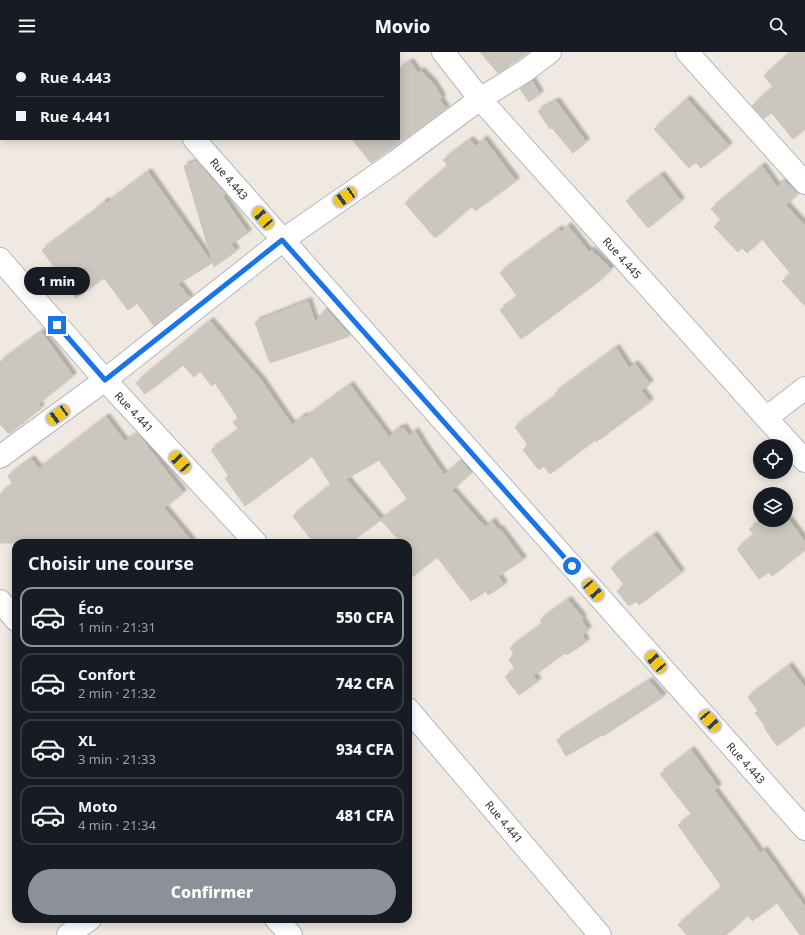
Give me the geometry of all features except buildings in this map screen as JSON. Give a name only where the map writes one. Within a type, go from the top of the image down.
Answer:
[{"type":"street","name":"Rue 4.445","points":[[443,52],[480,99],[805,461]]},
{"type":"street","points":[[0,457],[105,380],[282,240],[395,162],[480,99],[525,71],[550,52]]},
{"type":"street","points":[[687,52],[805,183]]},
{"type":"street","name":"Rue 4.443","points":[[195,140],[805,829]]},
{"type":"street","name":"Rue 4.441","points":[[0,259],[105,380],[252,539]]},
{"type":"street","points":[[766,418],[805,388]]},
{"type":"street","points":[[0,601],[12,615]]},
{"type":"street","name":"Rue 4.441","points":[[412,714],[600,935]]},
{"type":"street","points":[[68,935],[84,923]]},
{"type":"street","points":[[280,923],[290,935]]},
{"type":"route","points":[[57,325],[105,380],[282,240],[572,566]]}]
